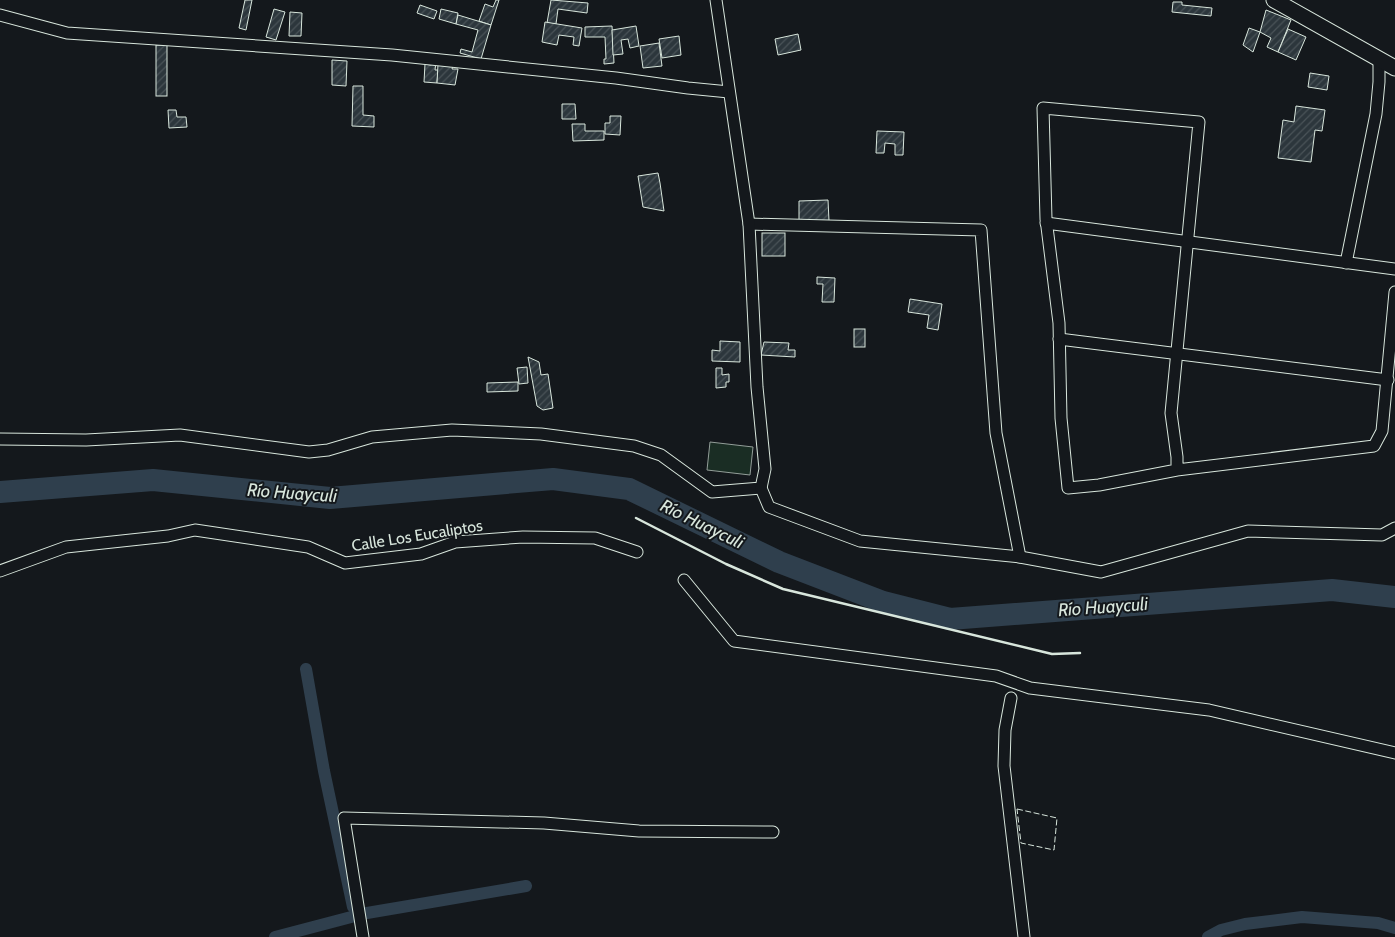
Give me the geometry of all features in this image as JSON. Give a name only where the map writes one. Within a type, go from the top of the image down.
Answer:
[{"type":"main road","points":[[1274,0],[1395,68]]},
{"type":"street","points":[[716,0],[728,92],[749,224],[756,387],[766,469],[761,488],[769,507],[860,541],[1020,556],[1101,572],[1248,531],[1382,535],[1395,528]]},
{"type":"street","points":[[0,15],[67,34],[392,55],[616,78],[728,92]]},
{"type":"street","points":[[1346,263],[1376,114],[1379,59]]},
{"type":"street","points":[[1177,470],[1171,413],[1199,122],[1043,108],[1046,223],[1059,323],[1061,418],[1068,488],[1099,485],[1177,470],[1374,446],[1382,432],[1395,292]]},
{"type":"street","points":[[1046,223],[1395,269]]},
{"type":"street","points":[[749,224],[981,230],[996,433],[1020,556]]},
{"type":"street","points":[[1059,339],[1388,380]]},
{"type":"street","points":[[0,439],[86,440],[180,436],[309,452],[328,450],[372,437],[452,430],[541,434],[634,446],[661,456],[712,492],[761,488]]},
{"type":"street","name":"Calle Los Eucaliptos","points":[[0,571],[66,547],[168,536],[195,530],[308,547],[345,563],[421,554],[455,542],[523,537],[595,538],[637,552]]},
{"type":"street","points":[[684,580],[734,641],[996,676],[1030,688],[1209,710],[1395,753]]},
{"type":"street","points":[[1011,698],[1005,730],[1004,766],[1024,937]]},
{"type":"street","points":[[363,937],[344,818],[544,823],[639,831],[773,832]]},
{"type":"green space","points":[[710,442],[753,447],[750,475],[707,470]]},
{"type":"building","points":[[245,0],[252,0],[246,30],[239,28]]},
{"type":"building","points":[[496,0],[499,0],[491,25],[479,21],[485,4],[493,7]]},
{"type":"building","points":[[551,0],[588,3],[587,13],[558,9],[556,24],[547,23]]},
{"type":"building","points":[[1173,2],[1182,2],[1182,5],[1212,8],[1211,16],[1172,12]]},
{"type":"building","points":[[420,5],[437,11],[434,19],[417,13]]},
{"type":"building","points":[[274,9],[285,12],[276,40],[266,37]]},
{"type":"building","points":[[441,9],[458,13],[456,24],[439,19]]},
{"type":"building","points":[[1266,10],[1291,20],[1278,52],[1267,47],[1271,38],[1260,32]]},
{"type":"building","points":[[290,12],[302,13],[301,36],[289,36]]},
{"type":"building","points":[[458,15],[491,25],[481,59],[460,53],[461,49],[472,52],[478,30],[456,24]]},
{"type":"building","points":[[545,22],[582,28],[579,46],[573,45],[574,37],[559,35],[557,45],[542,42]]},
{"type":"building","points":[[612,26],[614,63],[604,64],[604,59],[606,59],[605,37],[585,37],[585,27]]},
{"type":"building","points":[[636,26],[639,46],[630,48],[628,39],[621,40],[623,54],[613,55],[612,30]]},
{"type":"building","points":[[1249,28],[1260,32],[1253,52],[1243,45]]},
{"type":"building","points":[[1288,29],[1306,37],[1296,60],[1278,52]]},
{"type":"building","points":[[798,34],[801,50],[778,55],[775,39]]},
{"type":"building","points":[[679,36],[681,55],[662,58],[659,39]]},
{"type":"building","points":[[659,43],[662,66],[643,68],[640,46]]},
{"type":"building","points":[[156,45],[167,45],[167,96],[156,96]]},
{"type":"building","points":[[332,60],[347,61],[346,86],[332,85]]},
{"type":"building","points":[[436,62],[435,70],[438,70],[437,83],[424,82],[425,64],[431,65]]},
{"type":"building","points":[[438,64],[453,65],[452,69],[458,69],[455,85],[437,83]]},
{"type":"building","points":[[1310,73],[1329,76],[1327,90],[1308,87]]},
{"type":"building","points":[[353,86],[363,86],[363,115],[374,116],[374,127],[352,126]]},
{"type":"building","points":[[562,104],[575,104],[576,119],[562,119]]},
{"type":"building","points":[[1296,106],[1325,110],[1322,131],[1315,130],[1311,162],[1278,158],[1283,120],[1294,122]]},
{"type":"building","points":[[168,110],[176,110],[177,117],[186,117],[187,127],[169,128]]},
{"type":"building","points":[[610,116],[621,116],[620,135],[605,134],[605,123],[610,123]]},
{"type":"building","points":[[572,124],[585,124],[585,131],[604,131],[604,140],[573,141]]},
{"type":"building","points":[[877,131],[904,132],[903,155],[895,155],[895,144],[885,143],[884,153],[876,153]]},
{"type":"building","points":[[658,173],[664,211],[643,207],[638,176]]},
{"type":"building","points":[[828,200],[829,221],[799,222],[799,201]]},
{"type":"building","points":[[762,233],[785,233],[785,256],[762,256]]},
{"type":"building","points":[[817,277],[835,278],[834,302],[822,302],[823,284],[817,284]]},
{"type":"building","points":[[910,299],[942,304],[938,330],[927,328],[929,315],[908,312]]},
{"type":"building","points":[[854,329],[865,329],[865,347],[854,347]]},
{"type":"building","points":[[720,341],[740,342],[740,362],[712,361],[712,350],[720,351]]},
{"type":"building","points":[[764,342],[789,343],[788,350],[795,350],[795,357],[761,355]]},
{"type":"building","points":[[528,357],[539,362],[541,375],[548,374],[553,408],[543,410],[537,406]]},
{"type":"building","points":[[527,367],[528,383],[519,384],[517,368]]},
{"type":"building","points":[[716,368],[722,368],[722,375],[729,374],[729,382],[726,382],[726,387],[716,388]]},
{"type":"building","points":[[518,382],[518,391],[487,392],[487,383]]},
{"type":"waterway","name":"Río Huayculi","points":[[0,492],[153,480],[330,498],[553,479],[629,489],[779,562],[883,602],[950,619],[1332,590],[1395,597]]},
{"type":"waterway","points":[[306,669],[324,771],[353,907]]},
{"type":"waterway","points":[[367,913],[526,886]]},
{"type":"waterway","points":[[275,937],[355,916]]},
{"type":"waterway","points":[[1208,937],[1221,930],[1245,924],[1302,917],[1378,923],[1395,928]]},
{"type":"fence","points":[[1017,809],[1057,818],[1054,850],[1021,843],[1017,809]]},
{"type":"wall","points":[[636,518],[726,564],[783,589],[1052,654],[1080,653]]}]
